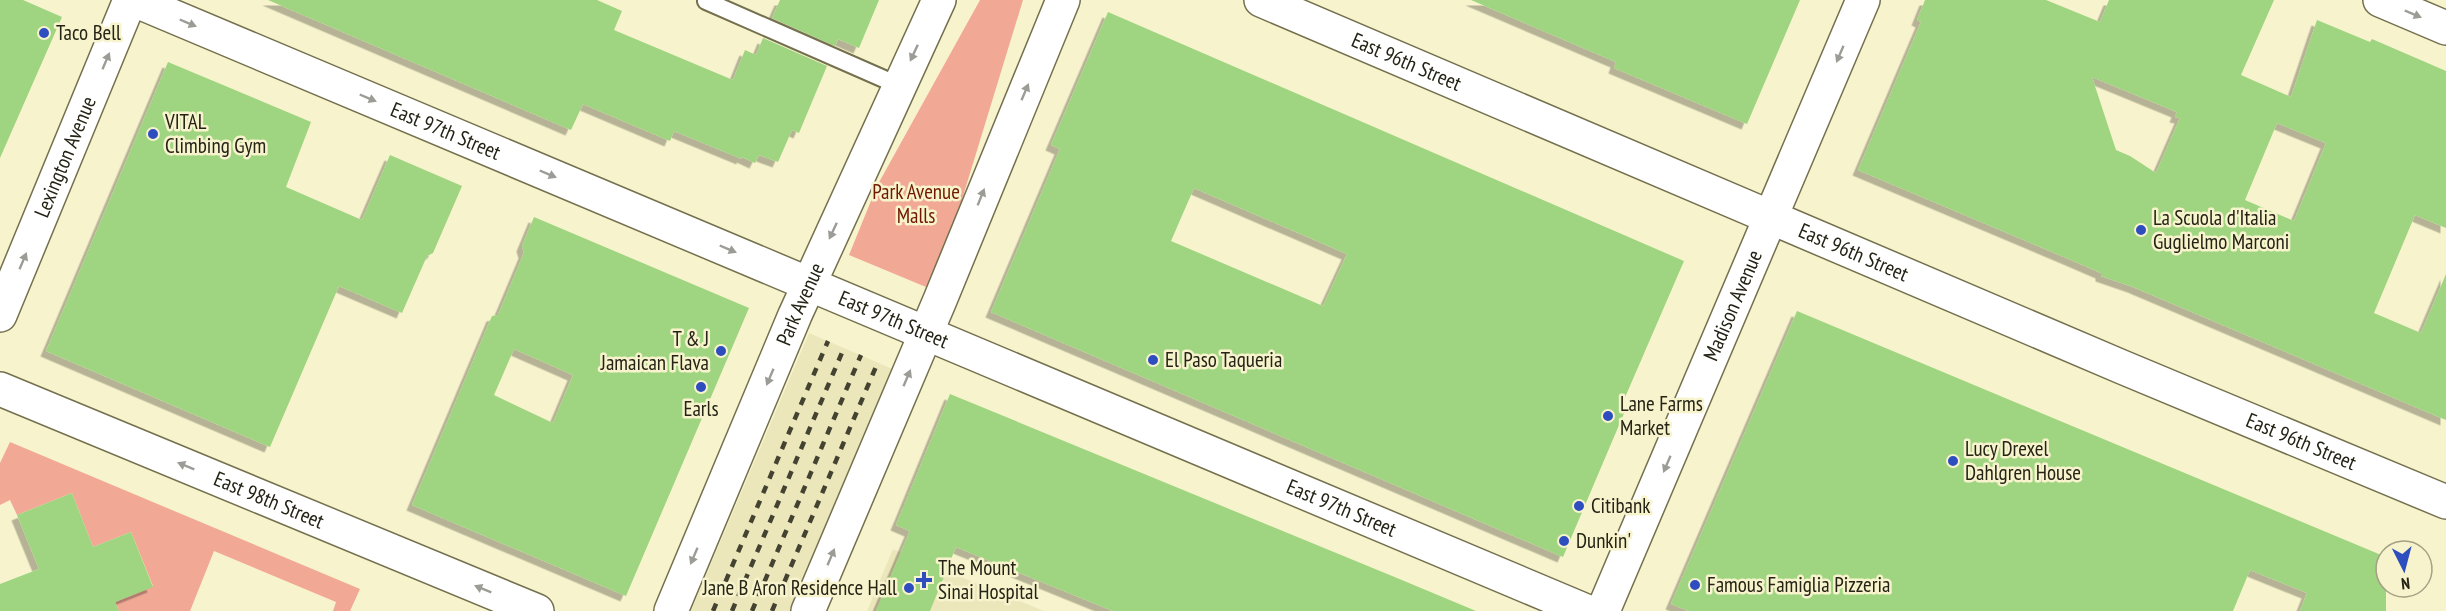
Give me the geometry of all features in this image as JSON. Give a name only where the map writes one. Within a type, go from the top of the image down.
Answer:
[{"type":"main road","name":"East 97th Street","points":[[132,0],[1586,611]]},
{"type":"main road","name":"Lexington Avenue","points":[[0,315],[132,0]]},
{"type":"main road","name":"Park Avenue","points":[[671,611],[809,284],[939,0]]},
{"type":"main road","points":[[808,611],[1064,0]]},
{"type":"main road","name":"East 96th Street","points":[[1261,0],[2122,367],[2446,502]]},
{"type":"main road","name":"Madison Avenue","points":[[1604,611],[1863,0]]},
{"type":"main road","points":[[2380,0],[2446,28]]},
{"type":"main road","name":"East 98th Street","points":[[0,389],[537,611]]},
{"type":"lane","points":[[706,2],[900,86]]},
{"type":"shaded area","points":[[809,333],[897,371],[794,611],[691,611]]},
{"type":"shaded area","name":"The Mount Sinai Hospital","points":[[893,549],[1044,611],[867,611]]},
{"type":"green space","name":"Park Avenue Malls","points":[[980,0],[1023,0],[956,219],[926,287],[849,255],[877,186]]},
{"type":"green space","points":[[10,442],[360,589],[350,611],[333,611],[336,602],[214,551],[190,611],[119,611],[115,602],[153,586],[131,532],[93,547],[72,493],[17,515],[10,500],[0,505],[0,463]]},
{"type":"building","points":[[0,0],[23,0],[62,17],[0,158]]},
{"type":"building","points":[[268,0],[597,0],[622,11],[614,30],[733,80],[745,50],[756,55],[763,38],[827,66],[799,133],[792,130],[778,162],[759,155],[755,163],[674,131],[670,141],[583,104],[571,130]]},
{"type":"building","points":[[780,0],[879,0],[859,48],[838,39],[835,46],[772,18]]},
{"type":"building","points":[[1471,0],[1800,0],[1747,124],[1614,68],[1616,62]]},
{"type":"building","points":[[1925,0],[2046,0],[2100,22],[2109,0],[2274,0],[2241,75],[2291,97],[2317,20],[2370,42],[2372,39],[2446,71],[2446,228],[2415,215],[2374,313],[2421,333],[2446,274],[2446,420],[2133,287],[2101,276],[2101,273],[1858,170],[1921,22],[1917,20]],"holes":[[[2092,77],[2177,112],[2175,117],[2180,118],[2156,173],[2116,150]],[[2277,123],[2326,143],[2294,221],[2245,200]]]},
{"type":"building","points":[[1108,12],[1684,261],[1620,409],[1625,411],[1563,557],[991,312],[1060,149],[1051,145]],"holes":[[[1194,188],[1347,254],[1323,306],[1171,241]]]},
{"type":"building","points":[[168,62],[311,122],[286,187],[362,220],[390,155],[462,186],[433,253],[427,256],[402,313],[339,286],[270,447],[46,351]]},
{"type":"building","points":[[534,217],[749,308],[626,596],[412,505],[492,316],[498,315],[524,253],[522,246]],"holes":[[[514,349],[573,375],[553,423],[494,395]]]},
{"type":"building","points":[[1797,311],[2374,552],[2374,599],[2386,599],[2386,611],[2300,611],[2307,593],[2250,570],[2233,611],[1689,611],[1671,604]]},
{"type":"building","points":[[950,394],[1476,611],[1113,611],[956,547],[930,611],[876,611],[910,531],[896,525]]},
{"type":"building","points":[[72,493],[93,547],[131,532],[153,587],[115,602],[119,611],[0,611],[0,584],[39,569],[17,515]]},
{"type":"railway","points":[[713,611],[828,341]]},
{"type":"railway","points":[[732,611],[844,348]]},
{"type":"railway","points":[[752,611],[861,355]]},
{"type":"railway","points":[[772,611],[878,362]]},
{"type":"place","name":"Taco Bell","points":[[44,33]]},
{"type":"place","name":"VITAL Climbing Gym","points":[[153,134]]},
{"type":"place","name":"La Scuola d'Italia Guglielmo Marconi","points":[[2141,230]]},
{"type":"place","name":"T & J Jamaican Flava","points":[[721,351]]},
{"type":"place","name":"El Paso Taqueria","points":[[1153,360]]},
{"type":"place","name":"Earls","points":[[701,387]]},
{"type":"place","name":"Lane Farms Market","points":[[1608,416]]},
{"type":"place","name":"Lucy Drexel Dahlgren House","points":[[1953,461]]},
{"type":"place","name":"Citibank","points":[[1579,506]]},
{"type":"place","name":"Dunkin'","points":[[1564,541]]},
{"type":"place","name":"The Mount Sinai Hospital","points":[[924,580]]},
{"type":"place","name":"Famous Famiglia Pizzeria","points":[[1695,585]]},
{"type":"place","name":"Jane B Aron Residence Hall","points":[[909,588]]}]
